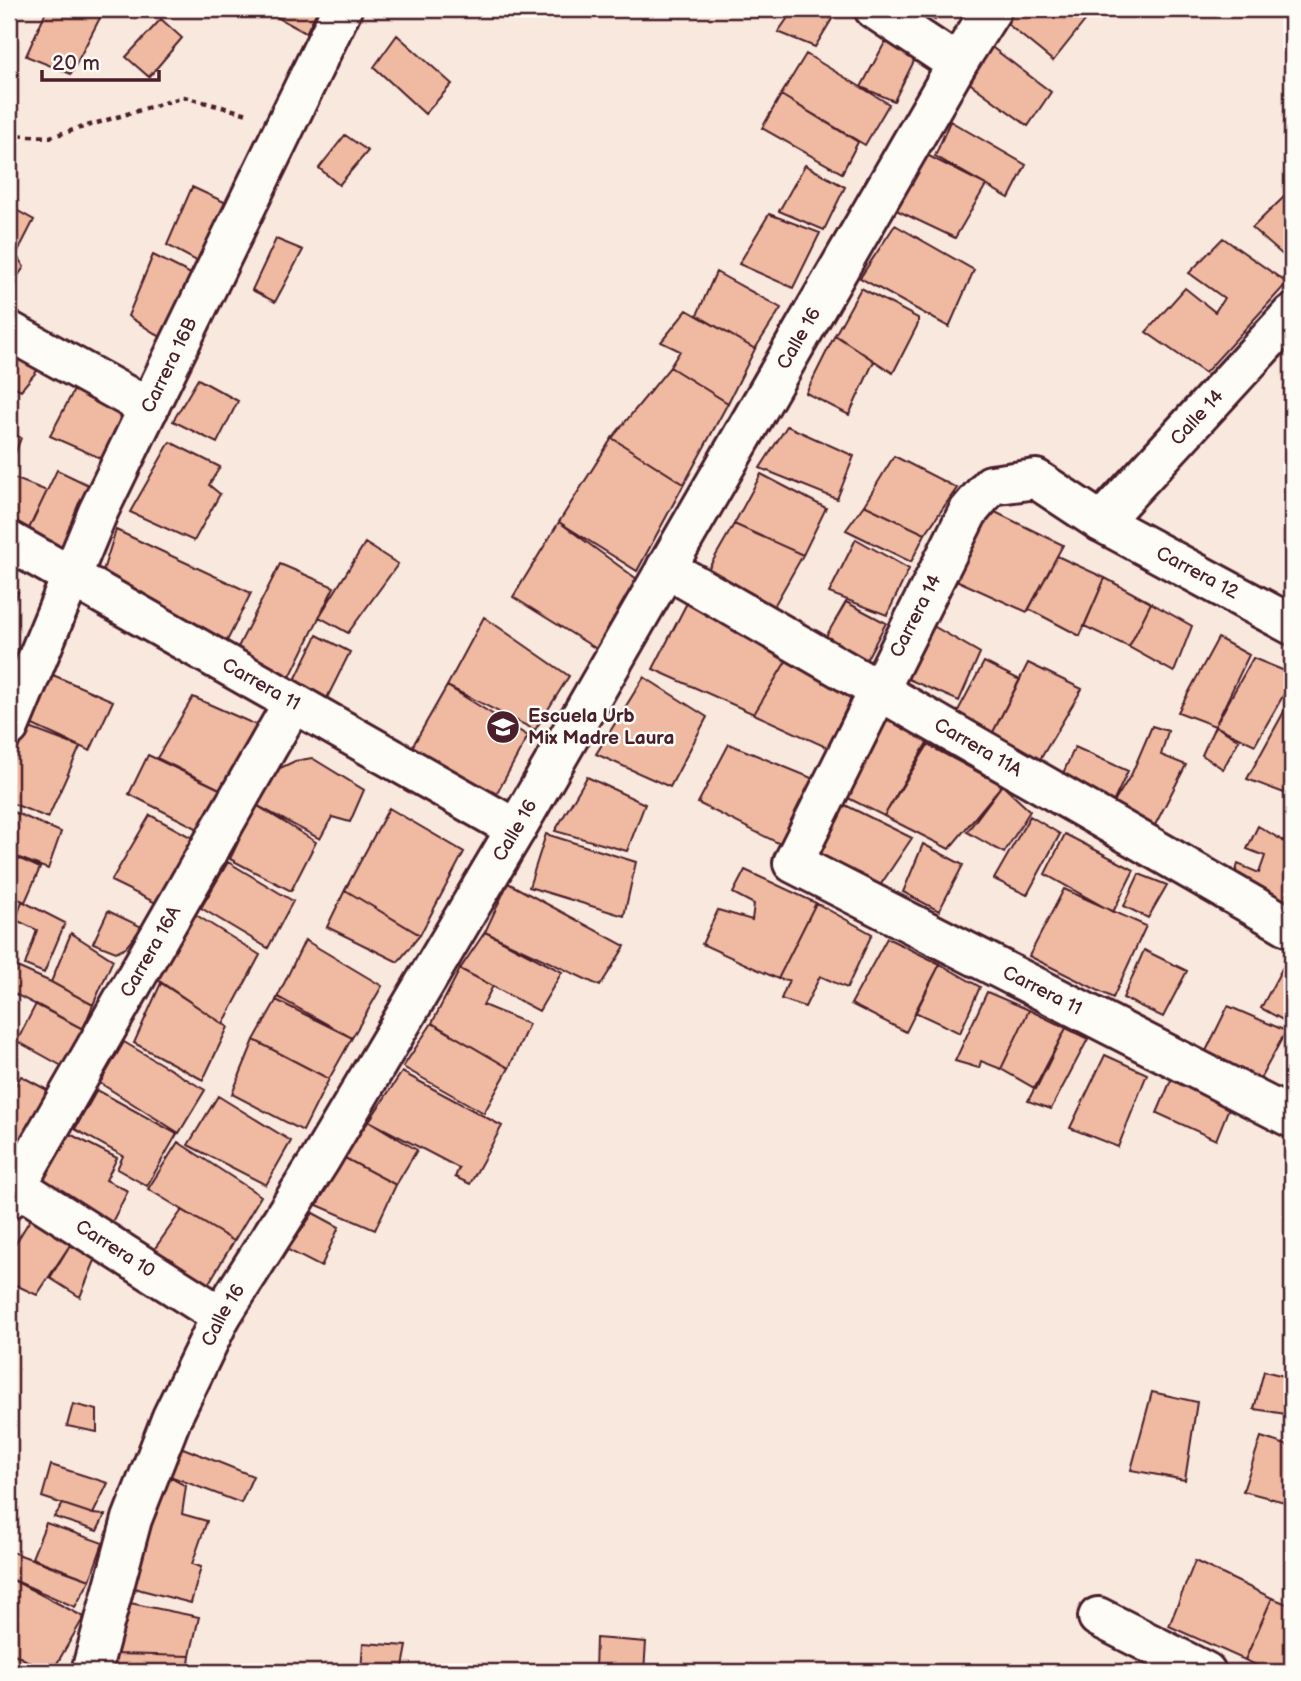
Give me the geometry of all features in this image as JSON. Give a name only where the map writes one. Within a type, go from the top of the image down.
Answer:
[{"type":"street","name":"Carrera 16B","points":[[9,727],[98,512],[342,9]]},
{"type":"street","points":[[874,9],[957,64]]},
{"type":"street","name":"Calle 16","points":[[91,1672],[132,1519],[172,1417],[222,1316],[320,1160],[516,829],[957,64],[992,9]]},
{"type":"street","name":"Calle 14","points":[[1101,522],[1292,314]]},
{"type":"street","points":[[9,331],[149,408]]},
{"type":"street","name":"Carrera 14","points":[[793,863],[968,512],[991,485],[1037,479],[1101,522]]},
{"type":"street","name":"Carrera 12","points":[[1101,522],[1292,625]]},
{"type":"street","name":"Carrera 11","points":[[9,541],[516,829]]},
{"type":"street","name":"Carrera 11A","points":[[666,568],[1292,928]]},
{"type":"street","name":"Carrera 16A","points":[[11,1189],[293,703]]},
{"type":"street","name":"Carrera 11","points":[[793,863],[1290,1110]]},
{"type":"street","name":"Carrera 10","points":[[11,1189],[222,1316]]},
{"type":"street","points":[[1098,1617],[1206,1672]]},
{"type":"path","points":[[9,135],[50,137],[184,97],[286,125]]},
{"type":"building","points":[[47,9],[91,9],[102,14],[71,74],[26,56]]},
{"type":"building","points":[[279,9],[318,9],[306,33],[275,16]]},
{"type":"building","points":[[794,9],[838,9],[815,47],[778,32]]},
{"type":"building","points":[[916,9],[941,9],[935,20]]},
{"type":"building","points":[[999,9],[1088,9],[1092,12],[1053,61],[995,14]]},
{"type":"building","points":[[161,19],[182,38],[149,77],[126,57]]},
{"type":"building","points":[[890,33],[920,49],[894,101],[861,87]]},
{"type":"building","points":[[397,35],[452,84],[425,114],[374,67]]},
{"type":"building","points":[[989,45],[1051,92],[1028,126],[964,79]]},
{"type":"building","points":[[806,54],[889,104],[865,145],[781,95]]},
{"type":"building","points":[[781,95],[858,142],[842,173],[762,128]]},
{"type":"building","points":[[950,121],[1026,165],[1009,198],[935,156]]},
{"type":"building","points":[[345,135],[368,151],[339,185],[319,168]]},
{"type":"building","points":[[923,153],[986,185],[955,238],[892,208]]},
{"type":"building","points":[[805,165],[845,187],[824,230],[779,211]]},
{"type":"building","points":[[192,187],[233,206],[204,265],[167,245]]},
{"type":"building","points":[[1292,189],[1292,263],[1252,228]]},
{"type":"building","points":[[9,206],[34,220],[16,255],[24,267],[9,289]]},
{"type":"building","points":[[769,214],[820,233],[793,288],[739,264]]},
{"type":"building","points":[[895,225],[974,270],[949,327],[860,278]]},
{"type":"building","points":[[1223,238],[1287,283],[1205,373],[1146,332],[1185,288],[1215,312],[1224,298],[1189,273]]},
{"type":"building","points":[[276,239],[303,250],[275,302],[252,290]]},
{"type":"building","points":[[153,255],[205,281],[170,343],[128,316]]},
{"type":"building","points":[[716,272],[781,308],[755,349],[697,315]]},
{"type":"building","points":[[861,288],[918,318],[918,324],[893,373],[835,335]]},
{"type":"building","points":[[687,310],[755,349],[728,403],[670,367],[680,351],[661,342]]},
{"type":"building","points":[[835,335],[874,361],[849,415],[806,393]]},
{"type":"building","points":[[9,349],[38,365],[37,371],[21,390],[9,384]]},
{"type":"building","points":[[670,367],[728,403],[684,484],[612,438]]},
{"type":"building","points":[[198,379],[238,401],[217,443],[173,421]]},
{"type":"building","points":[[75,388],[131,415],[107,461],[50,436]]},
{"type":"building","points":[[787,426],[854,456],[837,499],[760,468]]},
{"type":"building","points":[[9,431],[21,438],[9,469]]},
{"type":"building","points":[[612,438],[684,484],[637,571],[559,522]]},
{"type":"building","points":[[170,442],[220,467],[209,485],[220,494],[194,541],[130,512]]},
{"type":"building","points":[[894,456],[957,488],[925,534],[864,505]]},
{"type":"building","points":[[57,470],[97,489],[64,548],[25,537]]},
{"type":"building","points":[[761,474],[826,508],[803,555],[734,524]]},
{"type":"building","points":[[9,476],[47,491],[25,537],[9,527]]},
{"type":"building","points":[[864,505],[925,534],[911,562],[846,530]]},
{"type":"building","points":[[991,510],[1063,545],[1027,612],[945,575]]},
{"type":"building","points":[[559,522],[637,579],[600,651],[513,597]]},
{"type":"building","points":[[734,524],[803,555],[773,608],[703,578]]},
{"type":"building","points":[[116,530],[251,593],[226,643],[99,583]]},
{"type":"building","points":[[856,539],[909,569],[887,615],[829,593]]},
{"type":"building","points":[[365,543],[398,564],[348,633],[319,617]]},
{"type":"building","points":[[1057,556],[1105,578],[1080,636],[1029,609]]},
{"type":"building","points":[[280,564],[334,587],[290,677],[235,653]]},
{"type":"building","points":[[1105,578],[1151,603],[1129,647],[1084,626]]},
{"type":"building","points":[[9,588],[18,592],[9,614]]},
{"type":"building","points":[[689,599],[788,658],[754,714],[653,669]]},
{"type":"building","points":[[846,602],[886,623],[864,664],[821,645]]},
{"type":"building","points":[[1151,603],[1192,626],[1174,672],[1129,647]]},
{"type":"building","points":[[484,617],[569,676],[535,730],[447,686]]},
{"type":"building","points":[[928,623],[980,653],[959,701],[901,676]]},
{"type":"building","points":[[317,635],[350,652],[326,700],[292,686]]},
{"type":"building","points":[[1218,638],[1249,655],[1215,726],[1178,712]]},
{"type":"building","points":[[788,658],[855,690],[828,748],[754,714]]},
{"type":"building","points":[[1253,658],[1292,674],[1292,680],[1255,745],[1215,726]]},
{"type":"building","points":[[984,662],[1020,680],[989,740],[953,720]]},
{"type":"building","points":[[1028,663],[1082,689],[1035,768],[989,740]]},
{"type":"building","points":[[53,675],[113,701],[90,751],[28,723]]},
{"type":"building","points":[[644,677],[707,717],[670,787],[596,754]]},
{"type":"building","points":[[447,686],[528,736],[495,797],[411,749]]},
{"type":"building","points":[[193,697],[263,728],[228,793],[157,758]]},
{"type":"building","points":[[1292,697],[1292,777],[1284,793],[1247,779]]},
{"type":"building","points":[[886,716],[928,741],[884,816],[844,796]]},
{"type":"building","points":[[1152,726],[1168,731],[1161,755],[1186,765],[1153,829],[1110,809],[1132,773]]},
{"type":"building","points":[[1215,726],[1239,740],[1223,769],[1202,755]]},
{"type":"building","points":[[27,727],[80,747],[48,818],[9,802],[9,771]]},
{"type":"building","points":[[729,744],[814,779],[784,846],[698,803]]},
{"type":"building","points":[[928,745],[1002,785],[949,849],[884,816]]},
{"type":"building","points":[[1075,747],[1128,771],[1110,809],[1059,782]]},
{"type":"building","points":[[148,755],[228,793],[204,832],[129,794]]},
{"type":"building","points":[[312,758],[364,790],[350,822],[332,817],[320,839],[256,805],[278,769],[295,761]]},
{"type":"building","points":[[587,777],[645,804],[627,851],[555,831]]},
{"type":"building","points":[[1002,785],[1030,811],[1004,853],[967,832]]},
{"type":"building","points":[[839,802],[912,838],[879,887],[813,857]]},
{"type":"building","points":[[256,805],[316,842],[291,891],[230,859]]},
{"type":"building","points":[[389,808],[464,852],[420,935],[345,890]]},
{"type":"building","points":[[9,810],[61,832],[48,869],[9,854]]},
{"type":"building","points":[[150,815],[198,841],[158,904],[111,881]]},
{"type":"building","points":[[1030,816],[1060,834],[1027,895],[994,879]]},
{"type":"building","points":[[1258,826],[1292,846],[1292,898],[1287,909],[1233,882],[1238,864],[1259,873],[1265,856],[1247,849]]},
{"type":"building","points":[[546,834],[636,862],[624,916],[529,887]]},
{"type":"building","points":[[1065,834],[1134,870],[1113,912],[1045,874]]},
{"type":"building","points":[[923,844],[963,865],[939,911],[903,892]]},
{"type":"building","points":[[9,854],[40,868],[25,902],[9,895]]},
{"type":"building","points":[[228,862],[293,901],[268,948],[201,908]]},
{"type":"building","points":[[745,870],[816,903],[778,979],[702,944],[718,910],[752,920],[754,904],[733,893]]},
{"type":"building","points":[[1139,874],[1167,885],[1148,918],[1124,906]]},
{"type":"building","points":[[508,883],[625,946],[600,986],[485,932]]},
{"type":"building","points":[[1064,889],[1146,926],[1113,998],[1029,956]]},
{"type":"building","points":[[345,890],[420,935],[398,962],[327,927]]},
{"type":"building","points":[[22,901],[65,923],[44,973],[25,965],[37,930],[16,920]]},
{"type":"building","points":[[816,903],[872,934],[847,988],[820,976],[805,1007],[781,999],[789,980],[778,979]]},
{"type":"building","points":[[108,911],[142,927],[126,947],[116,952],[93,943]]},
{"type":"building","points":[[193,913],[260,955],[223,1024],[152,976]]},
{"type":"building","points":[[485,932],[562,972],[539,1011],[460,969]]},
{"type":"building","points":[[71,933],[113,960],[93,1005],[51,982]]},
{"type":"building","points":[[887,938],[940,964],[906,1032],[851,1004]]},
{"type":"building","points":[[305,940],[382,986],[352,1038],[276,1000]]},
{"type":"building","points":[[1144,950],[1187,971],[1163,1017],[1123,998]]},
{"type":"building","points":[[1292,950],[1292,1025],[1261,1008]]},
{"type":"building","points":[[940,964],[980,987],[960,1033],[915,1012]]},
{"type":"building","points":[[17,967],[93,1005],[83,1029],[9,991],[9,981]]},
{"type":"building","points":[[460,969],[493,986],[483,1005],[529,1024],[509,1068],[432,1023]]},
{"type":"building","points":[[161,983],[228,1027],[203,1080],[134,1043]]},
{"type":"building","points":[[987,992],[1029,1010],[1001,1069],[981,1061],[979,1068],[955,1061]]},
{"type":"building","points":[[278,997],[352,1038],[329,1079],[254,1040]]},
{"type":"building","points":[[36,1004],[83,1029],[62,1066],[17,1041]]},
{"type":"building","points":[[1228,1006],[1286,1031],[1260,1079],[1204,1055]]},
{"type":"building","points":[[1029,1010],[1066,1028],[1036,1089],[1001,1069]]},
{"type":"building","points":[[432,1023],[509,1068],[484,1113],[403,1067]]},
{"type":"building","points":[[1066,1028],[1088,1039],[1051,1109],[1028,1101]]},
{"type":"building","points":[[254,1040],[329,1079],[303,1131],[232,1094]]},
{"type":"building","points":[[124,1042],[205,1090],[179,1133],[100,1083]]},
{"type":"building","points":[[1105,1055],[1147,1074],[1118,1147],[1070,1128]]},
{"type":"building","points":[[402,1072],[502,1126],[470,1184],[455,1177],[459,1168],[369,1121]]},
{"type":"building","points":[[21,1076],[49,1091],[9,1159],[9,1096]]},
{"type":"building","points":[[1171,1080],[1230,1105],[1216,1140],[1157,1113]]},
{"type":"building","points":[[97,1090],[177,1134],[147,1186],[117,1169],[123,1156],[75,1129]]},
{"type":"building","points":[[218,1096],[291,1141],[266,1185],[188,1145]]},
{"type":"building","points":[[369,1121],[417,1150],[396,1185],[343,1157]]},
{"type":"building","points":[[66,1132],[117,1158],[106,1180],[128,1191],[108,1230],[35,1193]]},
{"type":"building","points":[[178,1142],[261,1196],[234,1241],[148,1189]]},
{"type":"building","points":[[343,1157],[396,1185],[375,1230],[317,1205]]},
{"type":"building","points":[[182,1210],[234,1241],[204,1291],[146,1261]]},
{"type":"building","points":[[313,1213],[339,1227],[321,1267],[288,1250]]},
{"type":"building","points":[[33,1215],[70,1245],[37,1295],[9,1282],[9,1254]]},
{"type":"building","points":[[70,1245],[96,1258],[80,1297],[50,1278]]},
{"type":"building","points":[[1264,1371],[1292,1378],[1292,1415],[1254,1409]]},
{"type":"building","points":[[1152,1392],[1197,1402],[1185,1480],[1131,1470]]},
{"type":"building","points":[[73,1404],[97,1410],[97,1432],[67,1426]]},
{"type":"building","points":[[1261,1437],[1292,1447],[1292,1504],[1243,1491]]},
{"type":"building","points":[[178,1446],[253,1476],[241,1503],[162,1473]]},
{"type":"building","points":[[51,1465],[108,1483],[93,1514],[42,1497]]},
{"type":"building","points":[[162,1473],[186,1486],[182,1514],[207,1521],[192,1564],[201,1567],[191,1603],[126,1586]]},
{"type":"building","points":[[63,1504],[105,1515],[97,1531],[54,1517]]},
{"type":"building","points":[[46,1523],[103,1543],[90,1580],[32,1558]]},
{"type":"building","points":[[9,1551],[90,1580],[75,1607],[9,1578]]},
{"type":"building","points":[[1195,1561],[1272,1598],[1245,1660],[1169,1626]]},
{"type":"building","points":[[9,1578],[84,1617],[52,1672],[47,1672],[9,1651]]},
{"type":"building","points":[[1272,1598],[1292,1606],[1292,1672],[1271,1672],[1245,1660]]},
{"type":"building","points":[[130,1603],[199,1617],[190,1656],[117,1654]]},
{"type":"building","points":[[596,1638],[646,1642],[644,1672],[595,1672]]},
{"type":"building","points":[[363,1643],[407,1646],[402,1672],[361,1672]]},
{"type":"building","points":[[9,1651],[47,1672],[9,1672]]},
{"type":"building","points":[[117,1654],[190,1656],[188,1672],[112,1672]]},
{"type":"building","points":[[1100,1665],[1121,1672],[1096,1672]]},
{"type":"place","name":"Escuela Urb Mix Madre Laura","points":[[503,727]]}]
